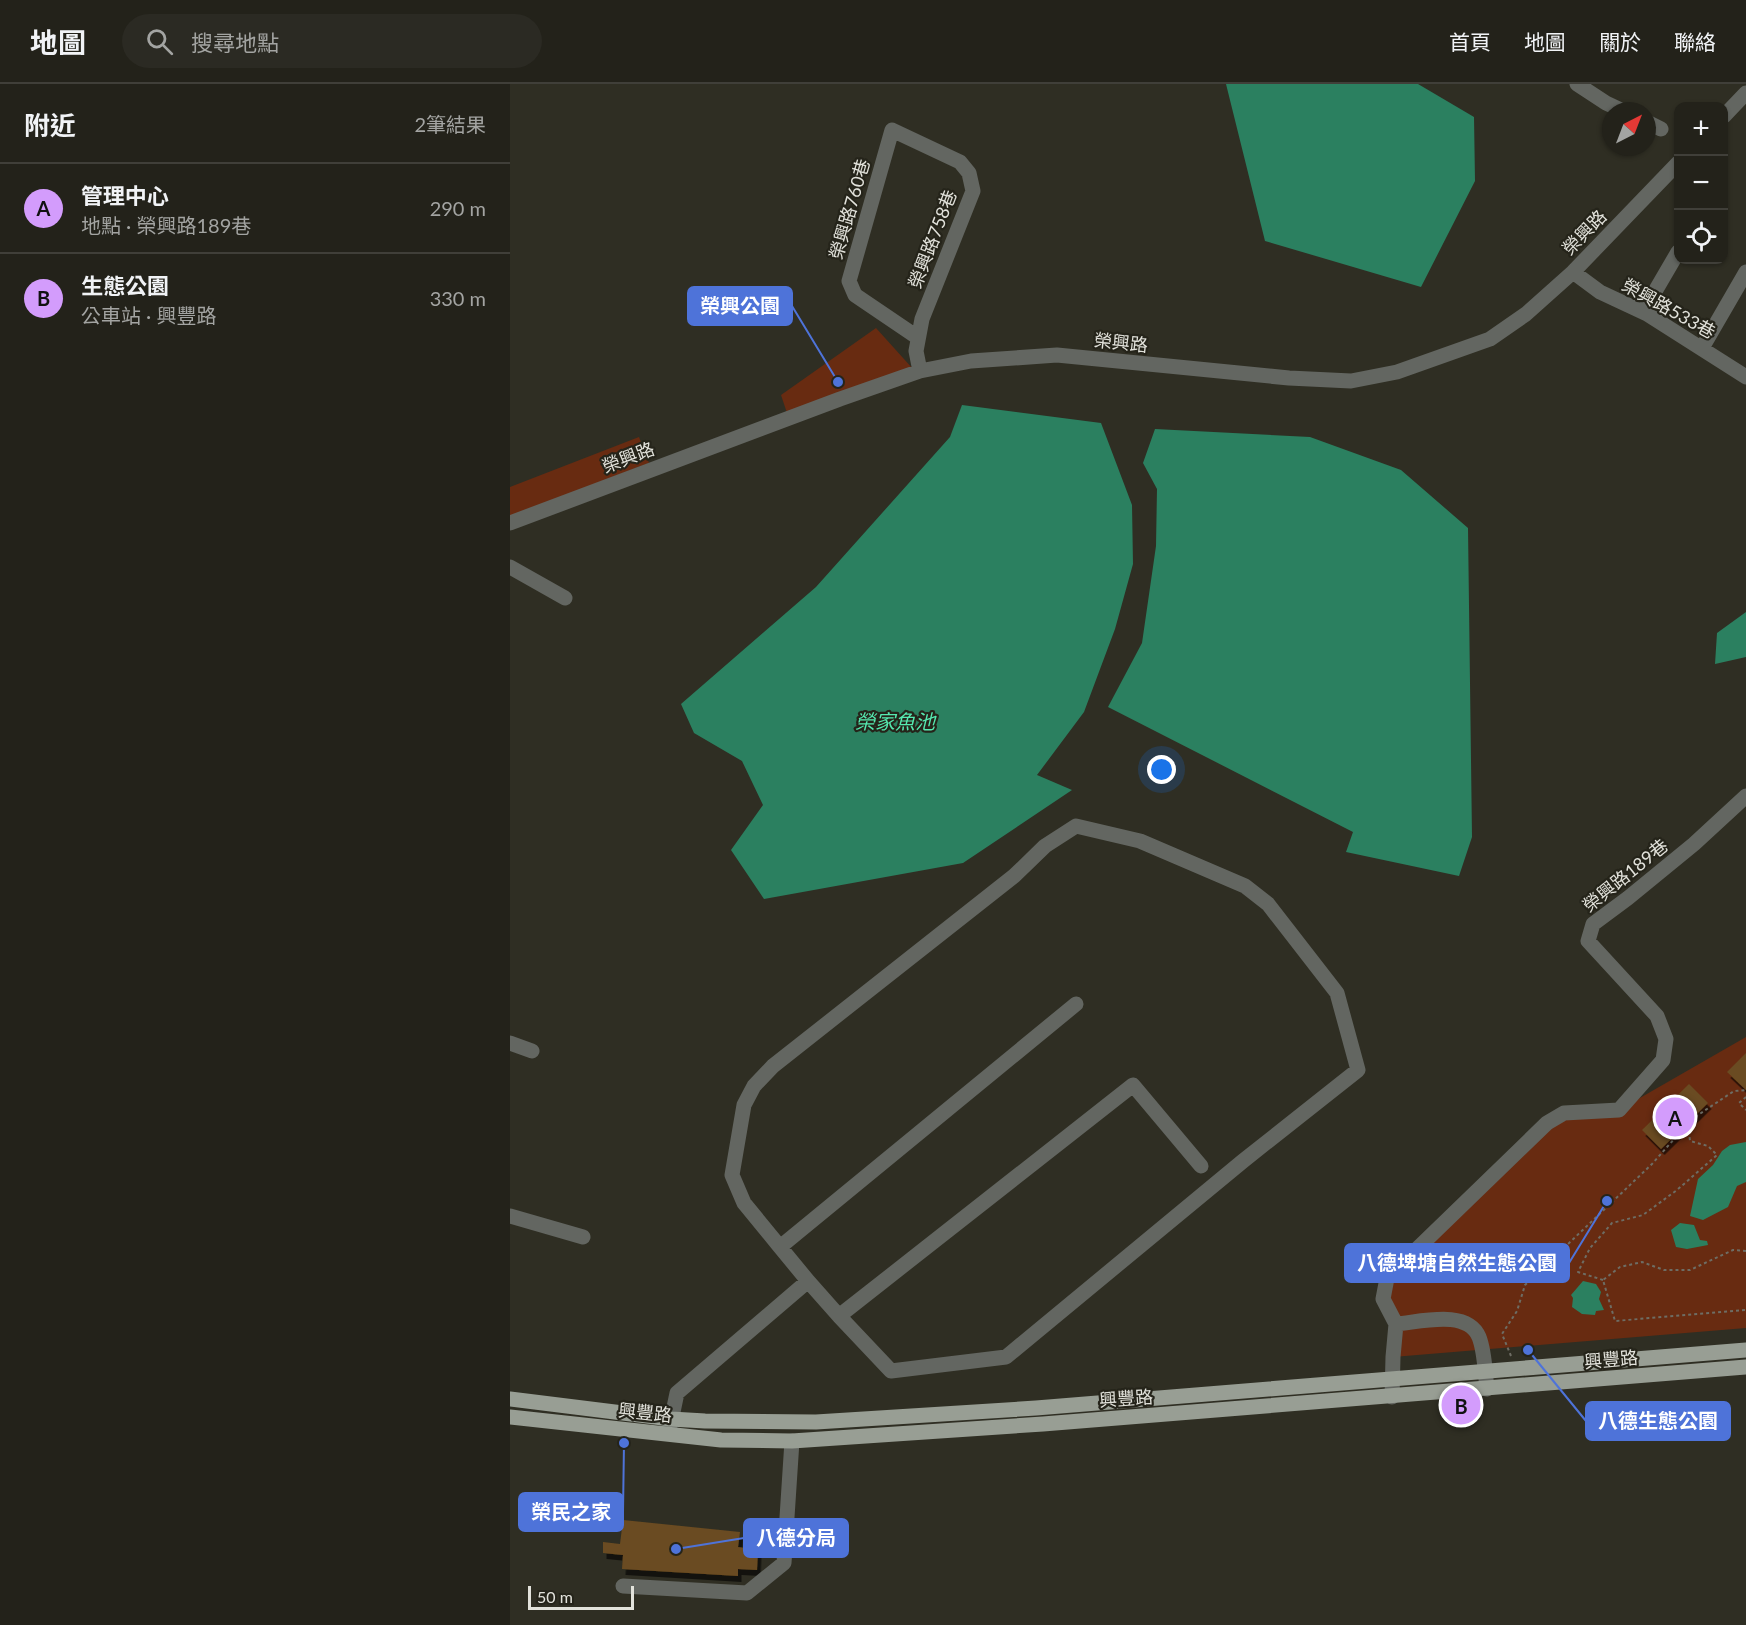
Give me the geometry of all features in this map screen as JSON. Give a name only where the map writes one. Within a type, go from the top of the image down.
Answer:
[{"type":"main road","name":"興豐路","points":[[510,1417],[670,1427],[705,1421],[816,1422],[1036,1408],[1746,1350]]},
{"type":"main road","name":"興豐路","points":[[510,1399],[670,1427],[721,1440],[792,1441],[1392,1397],[1746,1367]]},
{"type":"street","points":[[1577,84],[1604,102]]},
{"type":"street","points":[[1728,113],[1746,93]]},
{"type":"street","name":"榮興路758巷","points":[[892,130],[960,162],[969,173],[973,191],[922,319],[916,351],[920,371]]},
{"type":"street","name":"榮興路760巷","points":[[892,130],[849,281],[855,295],[917,337]]},
{"type":"street","name":"榮興路","points":[[510,523],[840,399],[920,371],[971,361],[1057,355],[1289,378],[1351,381],[1397,372],[1490,339],[1526,314],[1573,272],[1674,167]]},
{"type":"street","points":[[1643,312],[1674,259]]},
{"type":"street","name":"榮興路533巷","points":[[1573,272],[1600,292],[1643,312],[1746,377]]},
{"type":"street","points":[[1702,348],[1746,272]]},
{"type":"street","points":[[510,567],[565,598]]},
{"type":"street","name":"榮興路189巷","points":[[1396,1324],[1383,1299],[1387,1278],[1547,1124],[1564,1113],[1618,1110],[1663,1060],[1666,1039],[1657,1016],[1588,941],[1593,924],[1694,844],[1746,795]]},
{"type":"street","points":[[1076,826],[1140,841],[1245,886],[1268,904],[1337,993],[1358,1070],[1243,1161],[1006,1357],[891,1371],[808,1281],[744,1203],[732,1175],[744,1105],[754,1086],[773,1066],[1014,876],[1045,846],[1076,826]]},
{"type":"street","points":[[780,1247],[1076,1004]]},
{"type":"street","points":[[510,1043],[532,1051]]},
{"type":"street","points":[[839,1316],[1133,1085],[1201,1166]]},
{"type":"street","points":[[510,1216],[583,1237]]},
{"type":"street","points":[[670,1427],[676,1393],[808,1281]]},
{"type":"street","points":[[1392,1397],[1396,1324],[1454,1319],[1470,1324],[1479,1338],[1487,1389]]},
{"type":"street","points":[[623,1586],[747,1593],[784,1563],[792,1441]]},
{"type":"path","points":[[1512,1358],[1502,1334],[1517,1311],[1525,1285],[1652,1164],[1688,1124],[1734,1091],[1746,1090]]},
{"type":"path","points":[[1746,1097],[1739,1103],[1746,1110]]},
{"type":"path","points":[[1603,1280],[1578,1272],[1590,1248],[1612,1223],[1643,1215],[1718,1155],[1708,1146],[1690,1141],[1688,1124]]},
{"type":"path","points":[[1603,1280],[1620,1267],[1642,1262],[1664,1270],[1690,1270],[1733,1250],[1746,1251]]},
{"type":"path","points":[[1603,1280],[1615,1321],[1746,1310]]},
{"type":"shaded area","points":[[876,328],[913,369],[787,413],[781,395]]},
{"type":"shaded area","points":[[639,437],[649,463],[510,517],[510,487]]},
{"type":"shaded area","points":[[1746,1037],[1746,1328],[1393,1357],[1387,1278],[1547,1123],[1619,1110]]},
{"type":"water","points":[[1226,84],[1418,84],[1474,117],[1475,181],[1421,287],[1265,241]]},
{"type":"water","name":"榮家魚池","points":[[962,405],[1101,423],[1132,505],[1133,564],[1115,629],[1084,712],[1037,775],[1072,790],[963,863],[764,899],[731,850],[763,805],[742,761],[694,733],[681,704],[816,587],[950,437]]},
{"type":"water","points":[[1155,429],[1310,437],[1401,470],[1468,528],[1472,837],[1459,876],[1346,852],[1353,832],[1108,707],[1142,643],[1156,546],[1157,489],[1143,463]]},
{"type":"water","points":[[1746,612],[1746,657],[1715,664],[1717,633]]},
{"type":"water","points":[[1746,1142],[1746,1182],[1737,1186],[1728,1207],[1703,1220],[1690,1216],[1698,1179],[1713,1165],[1722,1151],[1730,1145]]},
{"type":"water","points":[[1680,1223],[1694,1225],[1700,1240],[1707,1241],[1708,1245],[1687,1249],[1676,1247],[1671,1230]]},
{"type":"water","points":[[1583,1281],[1596,1284],[1601,1292],[1599,1299],[1604,1310],[1596,1311],[1595,1315],[1582,1314],[1572,1307],[1571,1295]]},
{"type":"building","points":[[1746,1053],[1746,1090],[1727,1072]]},
{"type":"building","points":[[1689,1084],[1708,1103],[1661,1149],[1642,1130]]},
{"type":"building","points":[[623,1520],[740,1532],[738,1547],[758,1550],[757,1570],[738,1569],[738,1576],[622,1569],[623,1555],[603,1553],[603,1542],[620,1544]]},
{"type":"place","name":"榮興公園","points":[[838,382]]},
{"type":"place","name":"管理中心","points":[[1675,1117]]},
{"type":"place","name":"八德埤塘自然生態公園","points":[[1607,1201]]},
{"type":"place","name":"八德生態公園","points":[[1528,1350]]},
{"type":"place","name":"生態公園","points":[[1461,1405]]},
{"type":"place","name":"榮民之家","points":[[624,1443]]},
{"type":"place","name":"八德分局","points":[[676,1549]]}]
